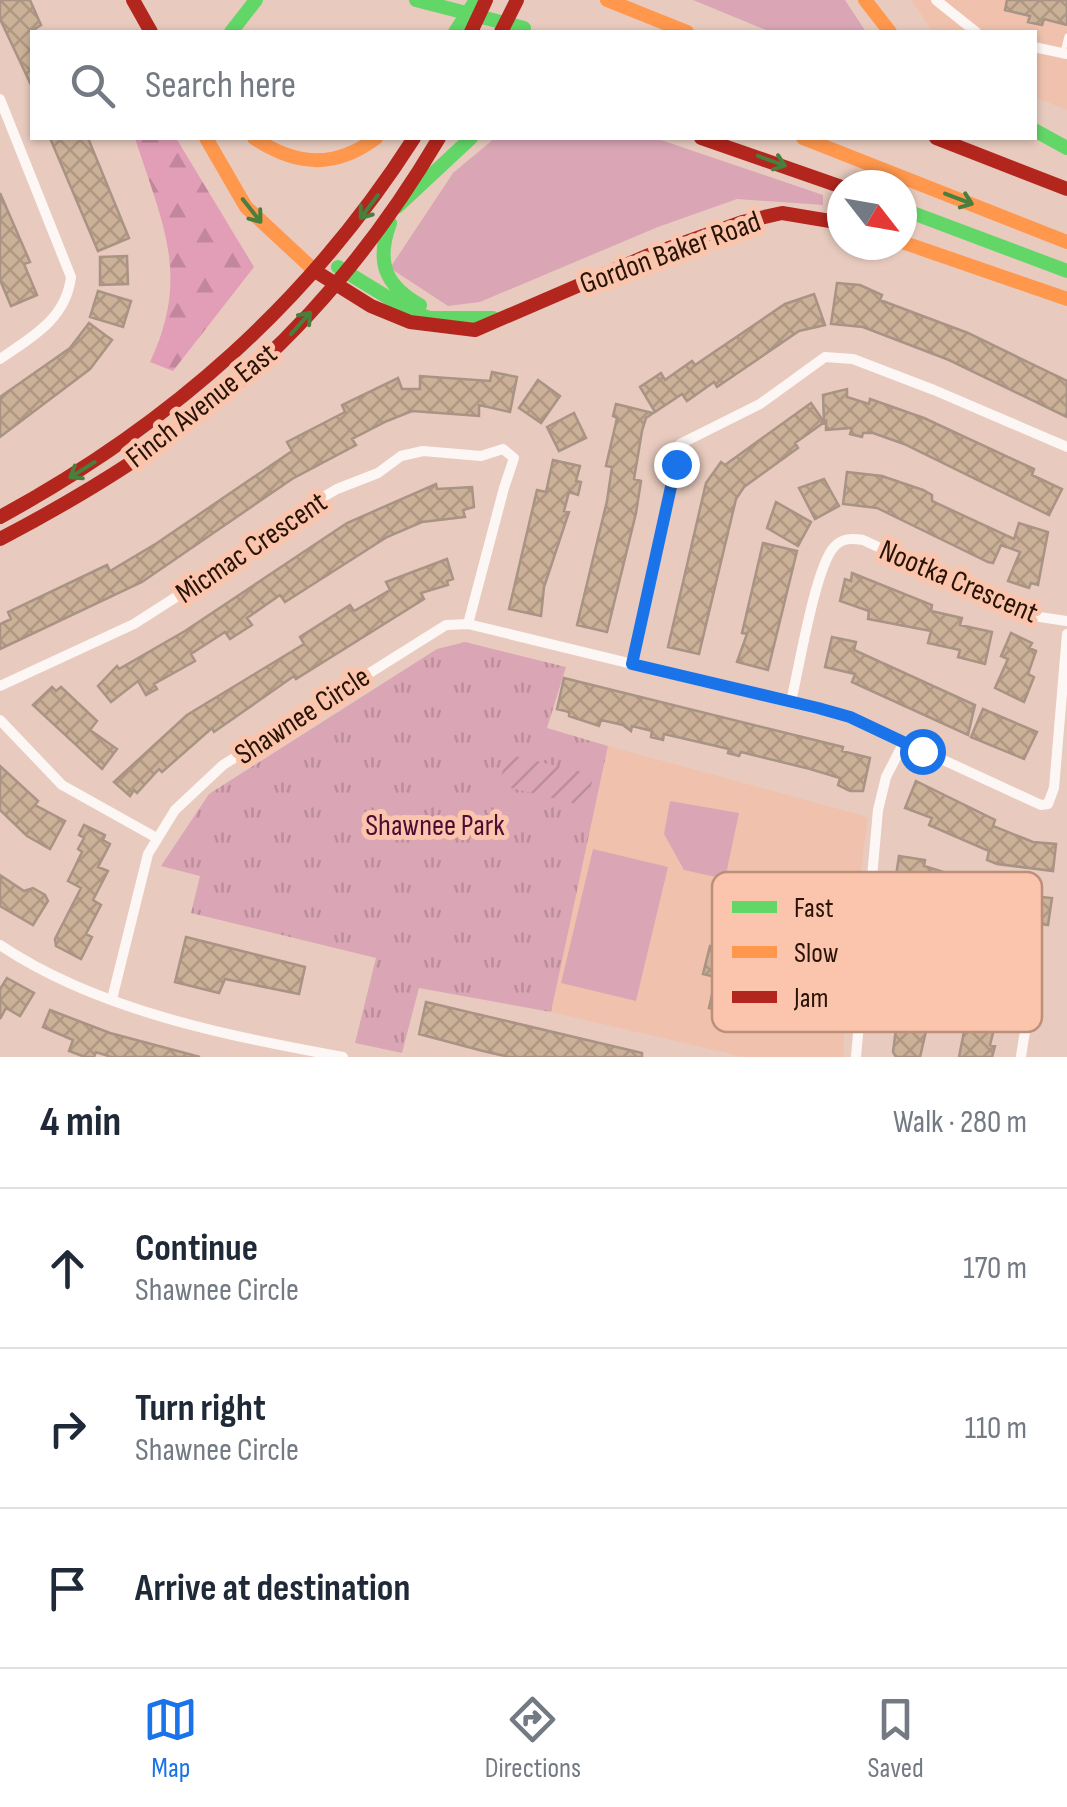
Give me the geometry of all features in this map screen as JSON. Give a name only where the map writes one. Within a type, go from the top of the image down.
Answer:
[{"type":"main road","points":[[133,0],[150,30]]},
{"type":"main road","points":[[233,30],[256,0]]},
{"type":"main road","points":[[416,0],[530,30]]},
{"type":"main road","points":[[466,0],[530,30]]},
{"type":"main road","points":[[462,30],[476,0]]},
{"type":"main road","points":[[463,30],[486,0]]},
{"type":"main road","points":[[499,30],[508,0]]},
{"type":"main road","points":[[499,30],[517,0]]},
{"type":"main road","points":[[607,0],[682,30]]},
{"type":"main road","points":[[865,0],[888,30]]},
{"type":"main road","points":[[1037,132],[1067,148]]},
{"type":"main road","points":[[207,140],[246,207],[320,265]]},
{"type":"main road","points":[[257,140],[278,155],[310,165],[346,158],[373,140]]},
{"type":"main road","name":"Finch Avenue East","points":[[0,517],[107,454],[225,363],[320,265],[374,201],[413,140]]},
{"type":"main road","name":"Finch Avenue East","points":[[0,540],[162,442],[239,384],[345,272],[397,207],[438,140]]},
{"type":"main road","points":[[469,140],[397,207],[379,261],[388,284],[432,310],[479,318]]},
{"type":"main road","points":[[706,140],[827,182]]},
{"type":"main road","points":[[808,140],[1067,242]]},
{"type":"main road","points":[[941,140],[1067,188]]},
{"type":"main road","name":"Gordon Baker Road","points":[[320,265],[334,284],[387,314],[425,328],[475,330],[650,255],[742,222],[782,213],[827,220]]},
{"type":"main road","points":[[917,216],[1067,271]]},
{"type":"main road","points":[[917,247],[1067,299]]},
{"type":"main road","name":"Gordon Baker Road","points":[[320,265],[345,272],[410,311],[446,320],[504,317]]},
{"type":"street","points":[[936,0],[974,30]]},
{"type":"street","points":[[1037,47],[1065,54]]},
{"type":"street","points":[[0,99],[71,278],[69,295],[50,325],[0,359]]},
{"type":"street","points":[[632,664],[680,444],[760,404],[825,357],[853,359],[1067,448]]},
{"type":"street","name":"Micmac Crescent","points":[[0,686],[134,624],[243,554],[299,512],[336,489],[378,473],[402,456],[424,451],[481,456],[503,449],[514,458],[512,473],[504,488],[468,624]]},
{"type":"street","name":"Nootka Crescent","points":[[792,701],[822,573],[834,546],[847,539],[863,540],[1026,615],[1067,621]]},
{"type":"street","points":[[468,624],[850,717],[1014,795],[1048,804],[1054,788],[1067,634]]},
{"type":"street","name":"Shawnee Circle","points":[[112,999],[155,837],[187,796],[223,766],[429,633],[446,625],[468,624]]},
{"type":"street","points":[[0,720],[62,785],[155,837]]},
{"type":"street","points":[[872,872],[878,810],[886,778],[904,742]]},
{"type":"street","points":[[0,945],[112,999],[193,1024],[343,1057]]},
{"type":"street","points":[[856,1057],[858,1032]]},
{"type":"street","points":[[1022,1057],[1024,1032]]},
{"type":"lane","points":[[1065,54],[1067,36]]},
{"type":"shaded area","points":[[911,0],[1067,0],[1067,110],[1037,98],[1037,30],[932,30]]},
{"type":"shaded area","points":[[608,746],[868,817],[861,872],[712,872],[712,1032],[844,1032],[843,1057],[744,1057],[551,1012]]},
{"type":"green space","points":[[693,0],[845,0],[865,30],[766,30]]},
{"type":"green space","points":[[136,140],[177,140],[254,267],[173,371],[150,362],[169,302],[168,249]]},
{"type":"green space","points":[[493,140],[661,140],[823,195],[823,205],[737,199],[658,227],[480,302],[448,306],[390,268],[453,173]]},
{"type":"green space","name":"Shawnee Park","points":[[465,642],[566,667],[547,728],[608,746],[551,1012],[419,988],[402,1053],[355,1043],[376,958],[191,913],[200,876],[161,866],[209,794],[437,649]]},
{"type":"green space","points":[[507,754],[594,775],[585,806],[499,785]]},
{"type":"green space","points":[[670,801],[739,813],[726,872],[712,872],[712,876],[684,870],[664,834]]},
{"type":"green space","points":[[593,849],[668,867],[636,1001],[561,983]]},
{"type":"building","points":[[0,0],[30,0],[41,25],[30,30],[30,83],[0,19]]},
{"type":"building","points":[[1007,0],[1067,0],[1067,25],[1044,19],[1042,25],[1028,22],[1030,16],[1005,10]]},
{"type":"building","points":[[51,140],[89,140],[129,238],[98,251]]},
{"type":"building","points":[[0,193],[30,262],[24,264],[37,295],[11,306],[0,280]]},
{"type":"building","points":[[127,256],[128,284],[100,285],[100,257]]},
{"type":"building","points":[[837,283],[860,285],[882,295],[880,300],[968,333],[1067,381],[1067,417],[949,360],[863,327],[831,324]]},
{"type":"building","points":[[98,291],[131,301],[123,327],[90,317]]},
{"type":"building","points":[[814,294],[825,325],[799,331],[717,387],[714,382],[687,401],[682,394],[655,412],[640,387],[661,373],[665,380],[692,361],[695,365],[785,304]]},
{"type":"building","points":[[89,323],[112,340],[90,369],[0,437],[0,397],[70,348]]},
{"type":"building","points":[[492,372],[517,377],[510,412],[479,405],[479,416],[412,411],[387,421],[352,439],[356,445],[292,479],[142,582],[0,649],[0,624],[11,619],[8,612],[107,565],[110,571],[157,543],[292,451],[287,442],[345,412],[342,405],[398,378],[402,389],[420,389],[420,376],[490,381]]},
{"type":"building","points":[[538,380],[560,396],[541,423],[519,408]]},
{"type":"building","points":[[847,389],[847,397],[869,404],[870,399],[924,418],[1034,469],[1032,475],[1062,489],[1049,515],[904,444],[873,433],[863,433],[862,437],[850,434],[852,428],[826,430],[826,421],[795,443],[798,448],[744,487],[736,499],[699,654],[668,647],[706,483],[721,462],[725,465],[811,403],[824,422],[823,395]]},
{"type":"building","points":[[616,404],[653,413],[646,418],[642,431],[634,479],[641,481],[636,513],[607,632],[577,625],[607,501],[612,467],[606,466],[617,418],[613,416]]},
{"type":"building","points":[[574,413],[586,438],[559,451],[547,427]]},
{"type":"building","points":[[553,460],[580,466],[576,481],[581,482],[578,495],[569,492],[564,511],[569,512],[544,587],[541,616],[509,609],[537,490],[546,492]]},
{"type":"building","points":[[847,472],[882,476],[923,490],[932,495],[932,501],[1014,539],[1019,523],[1048,532],[1038,585],[1031,583],[1029,588],[1008,581],[1020,552],[1001,545],[993,563],[988,562],[877,508],[843,504]]},
{"type":"building","points":[[824,479],[839,506],[815,519],[799,488]]},
{"type":"building","points":[[436,484],[437,489],[472,487],[474,507],[463,510],[465,517],[422,522],[387,537],[285,602],[280,595],[247,618],[252,625],[230,639],[225,632],[191,654],[195,661],[154,684],[157,689],[146,695],[138,681],[111,702],[98,686],[117,666],[119,669],[185,631],[347,523]]},
{"type":"building","points":[[776,502],[811,522],[798,546],[767,528]]},
{"type":"building","points":[[763,543],[797,551],[768,670],[737,662],[747,634],[742,633]]},
{"type":"building","points":[[447,559],[453,579],[447,581],[448,585],[421,593],[424,599],[296,679],[294,676],[214,732],[212,728],[162,772],[159,769],[137,793],[134,790],[130,796],[114,782],[187,715],[304,644],[300,637],[350,605],[354,611],[390,590],[386,582]]},
{"type":"building","points":[[852,573],[932,605],[931,611],[962,618],[960,625],[992,632],[985,664],[958,657],[960,650],[928,643],[931,631],[868,619],[869,611],[840,601],[845,579],[851,581]]},
{"type":"building","points":[[1011,633],[1032,643],[1029,648],[1036,651],[1028,674],[1034,677],[1024,702],[995,688],[1008,659],[1001,656]]},
{"type":"building","points":[[832,637],[856,642],[854,650],[975,705],[968,735],[852,682],[855,674],[825,667]]},
{"type":"building","points":[[564,678],[843,747],[842,751],[870,758],[863,791],[850,791],[838,785],[840,778],[810,769],[741,752],[739,756],[728,753],[729,749],[664,734],[663,740],[651,737],[652,731],[632,726],[631,731],[601,720],[599,726],[569,716],[569,712],[557,709]]},
{"type":"building","points":[[52,687],[56,691],[61,687],[97,721],[90,730],[117,749],[102,769],[33,705]]},
{"type":"building","points":[[983,709],[1037,732],[1024,759],[971,737]]},
{"type":"building","points":[[0,766],[38,801],[35,805],[65,821],[50,849],[27,836],[0,810]]},
{"type":"building","points":[[916,781],[995,820],[993,826],[1033,842],[1056,844],[1053,871],[997,864],[987,860],[989,851],[929,825],[932,818],[905,808]]},
{"type":"building","points":[[84,825],[105,835],[103,840],[110,844],[98,867],[108,871],[93,900],[101,905],[86,934],[92,937],[81,959],[56,946],[55,939],[81,888],[68,881],[82,852],[78,849],[84,838],[79,835]]},
{"type":"building","points":[[899,856],[925,860],[924,866],[944,872],[897,872]]},
{"type":"building","points":[[0,875],[24,891],[33,888],[45,895],[48,901],[33,925],[0,906]]},
{"type":"building","points":[[1042,897],[1052,898],[1048,925],[1042,924]]},
{"type":"building","points":[[186,937],[305,967],[299,994],[225,979],[219,993],[175,982]]},
{"type":"building","points":[[712,946],[712,976],[703,974]]},
{"type":"building","points":[[7,978],[34,993],[20,1016],[6,1008],[0,1019],[0,989]]},
{"type":"building","points":[[426,1002],[642,1053],[642,1057],[509,1057],[483,1051],[419,1034]]},
{"type":"building","points":[[50,1010],[110,1033],[200,1057],[111,1057],[96,1052],[94,1057],[85,1057],[69,1051],[73,1040],[43,1027]]},
{"type":"building","points":[[896,1032],[926,1032],[920,1057],[896,1057]]},
{"type":"building","points":[[964,1032],[993,1032],[992,1057],[959,1057]]},
{"type":"traffic: fast","points":[[233,30],[256,0]]},
{"type":"traffic: fast","points":[[416,0],[524,28]]},
{"type":"traffic: fast","points":[[456,30],[476,0]]},
{"type":"traffic: fast","points":[[1037,132],[1067,148]]},
{"type":"traffic: fast","points":[[397,207],[469,140]]},
{"type":"traffic: fast","points":[[917,215],[1067,271]]},
{"type":"traffic: fast","points":[[390,223],[384,249],[386,271],[398,289],[420,305]]},
{"type":"traffic: fast","points":[[338,267],[410,311],[430,318],[493,318]]},
{"type":"traffic: slow","points":[[607,0],[682,30]]},
{"type":"traffic: slow","points":[[865,0],[888,30]]},
{"type":"traffic: slow","points":[[207,140],[246,207],[315,271]]},
{"type":"traffic: slow","points":[[258,140],[285,154],[315,160],[346,155],[373,140]]},
{"type":"traffic: slow","points":[[808,140],[1067,242]]},
{"type":"traffic: slow","points":[[917,247],[1067,299]]},
{"type":"traffic: jam","points":[[133,0],[150,30]]},
{"type":"traffic: jam","points":[[472,30],[486,0]]},
{"type":"traffic: jam","points":[[502,30],[517,0]]},
{"type":"traffic: jam","points":[[0,517],[122,442],[232,354],[329,253],[413,140]]},
{"type":"traffic: jam","points":[[0,539],[135,460],[195,418],[250,372],[302,322],[350,267],[396,206],[438,140]]},
{"type":"traffic: jam","points":[[707,140],[827,182]]},
{"type":"traffic: jam","points":[[941,140],[1067,189]]},
{"type":"traffic: jam","points":[[315,271],[371,306],[410,322],[475,330],[649,255],[742,222],[782,213],[827,220]]},
{"type":"route","points":[[676,464],[632,664],[850,717],[922,751]]}]
